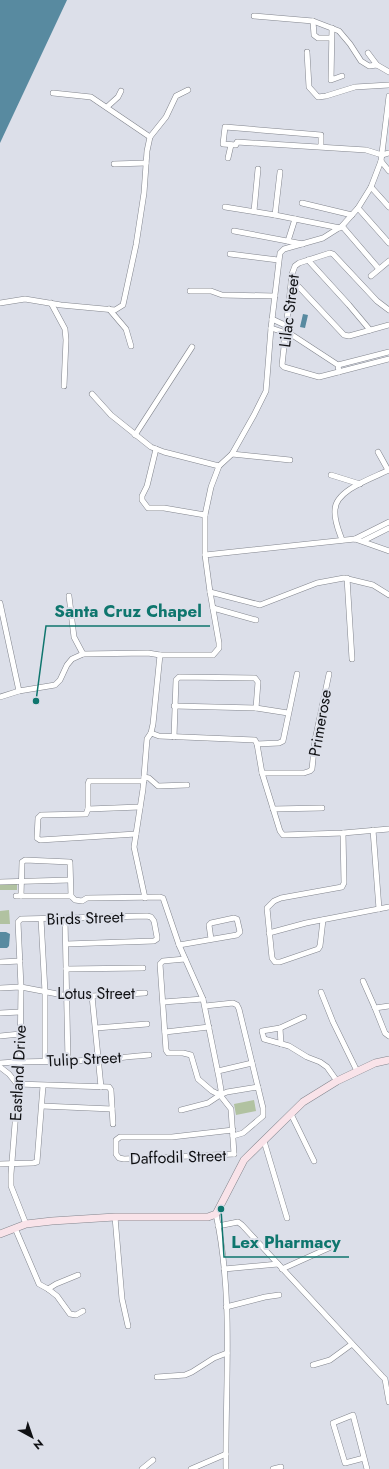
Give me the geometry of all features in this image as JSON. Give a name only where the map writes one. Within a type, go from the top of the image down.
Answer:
[{"type":"street","points":[[254,16],[313,21],[332,28],[339,31],[361,61],[369,66],[376,65]]},
{"type":"street","points":[[313,21],[314,35],[318,38],[331,38]]},
{"type":"street","points":[[332,28],[332,80],[342,76]]},
{"type":"street","points":[[307,52],[309,87],[318,97],[355,87],[389,85]]},
{"type":"street","points":[[368,53],[376,65],[389,72]]},
{"type":"street","points":[[0,303],[25,299],[115,310],[123,306],[136,245],[144,193],[146,163],[150,137],[166,117],[176,96],[188,90]]},
{"type":"street","points":[[107,107],[118,97],[121,91]]},
{"type":"street","points":[[53,93],[91,97],[150,137]]},
{"type":"street","points":[[0,697],[19,691],[55,685],[60,680],[67,665],[72,659],[83,654],[148,653],[213,655],[216,652],[219,643],[205,555],[205,515],[211,487],[219,466],[232,454],[266,391],[274,296],[280,252],[284,249],[323,238],[341,227],[358,208],[371,187],[381,161],[389,96]]},
{"type":"street","points":[[320,147],[321,134],[226,127],[223,144],[236,145],[237,142],[366,150],[382,155],[389,153]]},
{"type":"street","points":[[228,158],[231,145]]},
{"type":"street","points":[[381,161],[389,171]]},
{"type":"street","points":[[114,164],[146,163]]},
{"type":"street","points":[[254,211],[258,169]]},
{"type":"street","points":[[275,215],[280,172]]},
{"type":"street","points":[[371,187],[389,207]]},
{"type":"street","points":[[302,203],[352,215]]},
{"type":"street","points":[[225,207],[341,227],[380,269]]},
{"type":"street","points":[[358,208],[389,243]]},
{"type":"street","points":[[288,241],[295,219]]},
{"type":"street","points":[[234,231],[306,244]]},
{"type":"street","name":"Lilac Street","points":[[339,372],[317,377],[284,367],[282,365],[292,274],[295,266],[299,263],[328,253],[333,254],[377,301],[389,310]]},
{"type":"street","points":[[230,254],[278,260]]},
{"type":"street","points":[[308,260],[370,330]]},
{"type":"street","points":[[371,276],[389,261]]},
{"type":"street","points":[[292,280],[342,334],[347,336],[389,325]]},
{"type":"street","points":[[190,290],[211,291],[222,295],[274,296]]},
{"type":"street","points":[[51,303],[65,329],[64,386]]},
{"type":"street","points":[[109,309],[126,329],[131,346]]},
{"type":"street","points":[[272,319],[338,365],[339,372],[389,359]]},
{"type":"street","points":[[271,328],[286,330]]},
{"type":"street","points":[[135,435],[192,347]]},
{"type":"street","points":[[338,365],[389,352]]},
{"type":"street","points":[[92,394],[111,414],[135,435],[156,449],[219,466]]},
{"type":"street","points":[[156,449],[148,486],[142,496],[144,504],[148,508],[164,508],[205,515]]},
{"type":"street","points":[[342,540],[336,522],[334,509],[339,499],[346,491],[388,470],[378,452]]},
{"type":"street","points":[[232,454],[290,460]]},
{"type":"street","points":[[331,475],[360,484]]},
{"type":"street","points":[[355,539],[389,522]]},
{"type":"street","points":[[363,541],[389,528]]},
{"type":"street","points":[[205,555],[355,539],[389,551]]},
{"type":"street","points":[[210,592],[260,605],[316,583],[347,578],[373,585],[389,595]]},
{"type":"street","points":[[347,578],[352,659]]},
{"type":"street","points":[[69,596],[74,637],[83,654]]},
{"type":"street","points":[[0,604],[2,624],[19,691]]},
{"type":"street","points":[[213,608],[256,620]]},
{"type":"street","points":[[145,898],[134,849],[144,779],[147,739],[151,733],[153,724],[160,654]]},
{"type":"street","points":[[257,744],[279,743],[283,740],[297,674]]},
{"type":"street","name":"Primerose","points":[[262,773],[304,774],[310,772],[312,769],[315,740],[329,674]]},
{"type":"street","points":[[174,737],[174,706],[176,680],[178,678],[255,678],[258,682],[256,708]]},
{"type":"street","points":[[174,706],[256,708],[288,713]]},
{"type":"street","points":[[151,733],[159,736],[174,737],[253,739],[257,744],[262,773],[280,830],[283,835],[343,833],[389,829]]},
{"type":"street","points":[[136,834],[41,840],[37,839],[38,818],[40,816],[85,815],[88,809],[89,781],[149,778],[158,786],[187,785]]},
{"type":"street","points":[[88,809],[140,807]]},
{"type":"street","points":[[273,809],[322,808]]},
{"type":"street","points":[[373,830],[378,909]]},
{"type":"street","points":[[323,920],[320,946],[318,949],[280,962],[276,962],[272,958],[267,908],[274,901],[342,887],[344,883],[343,833]]},
{"type":"street","points":[[72,896],[19,896],[22,882],[22,862],[25,860],[70,862],[72,896],[75,900],[79,901],[87,898],[160,897],[164,899],[179,945],[203,998],[221,1088],[220,1095]]},
{"type":"street","points":[[0,882],[70,880]]},
{"type":"street","points":[[269,933],[323,920],[389,907]]},
{"type":"street","name":"Birds Street","points":[[20,919],[150,917],[154,921],[157,937],[154,942],[66,944]]},
{"type":"street","points":[[179,945],[239,934],[236,918],[210,923],[211,938]]},
{"type":"street","name":"Eastland Drive","points":[[20,919],[18,922],[21,987],[20,1061],[17,1084],[11,1186],[26,1224]]},
{"type":"street","points":[[41,919],[45,1061]]},
{"type":"street","points":[[65,919],[68,996],[68,1062]]},
{"type":"street","points":[[185,959],[161,962],[160,966],[167,1053],[183,1053],[191,1055],[198,1079],[212,1091],[220,1095],[231,1109],[234,1154],[244,1160]]},
{"type":"street","points":[[0,962],[20,961]]},
{"type":"street","points":[[66,969],[143,968]]},
{"type":"street","points":[[363,981],[384,1031],[389,1036]]},
{"type":"street","name":"Lotus Street","points":[[0,988],[21,987],[68,996],[145,993]]},
{"type":"street","points":[[321,992],[333,1022],[358,1071]]},
{"type":"street","points":[[92,996],[101,1087]]},
{"type":"street","points":[[163,1002],[203,998]]},
{"type":"street","points":[[205,1006],[233,1003],[237,1005],[258,1087],[264,1114],[243,1133],[234,1136]]},
{"type":"street","points":[[375,1008],[389,1006]]},
{"type":"street","points":[[0,1013],[20,1012]]},
{"type":"street","points":[[304,1017],[280,1028],[262,1031],[264,1039],[281,1044],[320,1062],[337,1081]]},
{"type":"street","points":[[96,1028],[147,1024]]},
{"type":"street","points":[[165,1032],[209,1027]]},
{"type":"street","points":[[280,1028],[281,1044]]},
{"type":"street","points":[[0,1036],[20,1034]]},
{"type":"street","name":"Tulip Street","points":[[0,1063],[20,1061],[68,1062],[149,1055]]},
{"type":"street","points":[[226,1469],[226,1307],[224,1269],[216,1214],[244,1160],[303,1102],[337,1081],[375,1063],[389,1060]]},
{"type":"street","points":[[218,1071],[252,1063]]},
{"type":"street","points":[[0,1067],[9,1074],[17,1084],[108,1087],[110,1089],[113,1124]]},
{"type":"street","points":[[0,1164],[37,1162],[43,1086]]},
{"type":"street","points":[[182,1110],[208,1103],[227,1092],[258,1087]]},
{"type":"street","points":[[42,1106],[112,1109]]},
{"type":"street","points":[[291,1114],[314,1161]]},
{"type":"street","name":"Daffodil Street","points":[[233,1130],[172,1137],[120,1137],[116,1140],[116,1154],[117,1157],[121,1159],[234,1154]]},
{"type":"street","points":[[264,1141],[287,1218]]},
{"type":"street","points":[[0,1234],[26,1224],[115,1217],[208,1217],[216,1214]]},
{"type":"street","points":[[115,1217],[122,1299],[128,1326]]},
{"type":"street","points":[[218,1226],[240,1223],[385,1379],[389,1402]]},
{"type":"street","points":[[14,1228],[39,1284],[57,1296],[70,1314],[76,1315],[83,1311]]},
{"type":"street","points":[[282,1269],[331,1247]]},
{"type":"street","points":[[224,1269],[278,1264]]},
{"type":"street","points":[[48,1289],[78,1275]]},
{"type":"street","points":[[226,1307],[279,1295]]},
{"type":"street","points":[[313,1365],[330,1360],[352,1344]]},
{"type":"street","points":[[157,1377],[185,1375],[214,1358],[227,1353]]},
{"type":"street","points":[[364,1458],[345,1463],[334,1423],[353,1415],[367,1469]]},
{"type":"street","points":[[191,1469],[226,1454]]},
{"type":"street","points":[[142,1469],[153,1460]]},
{"type":"street","points":[[273,1469],[281,1467]]},
{"type":"green space","points":[[0,883],[17,883],[17,890],[0,890]]},
{"type":"green space","points":[[9,910],[10,924],[0,924],[0,911]]},
{"type":"green space","points":[[254,1100],[256,1111],[236,1115],[234,1104]]},
{"type":"water","points":[[0,0],[67,0],[0,143]]},
{"type":"water","points":[[303,314],[308,315],[305,328],[300,327]]},
{"type":"water","points":[[0,932],[10,934],[9,946],[7,948],[0,948]]},
{"type":"place","name":"Santa Cruz Chapel","points":[[36,701]]},
{"type":"place","name":"Lex Pharmacy","points":[[221,1209]]}]
